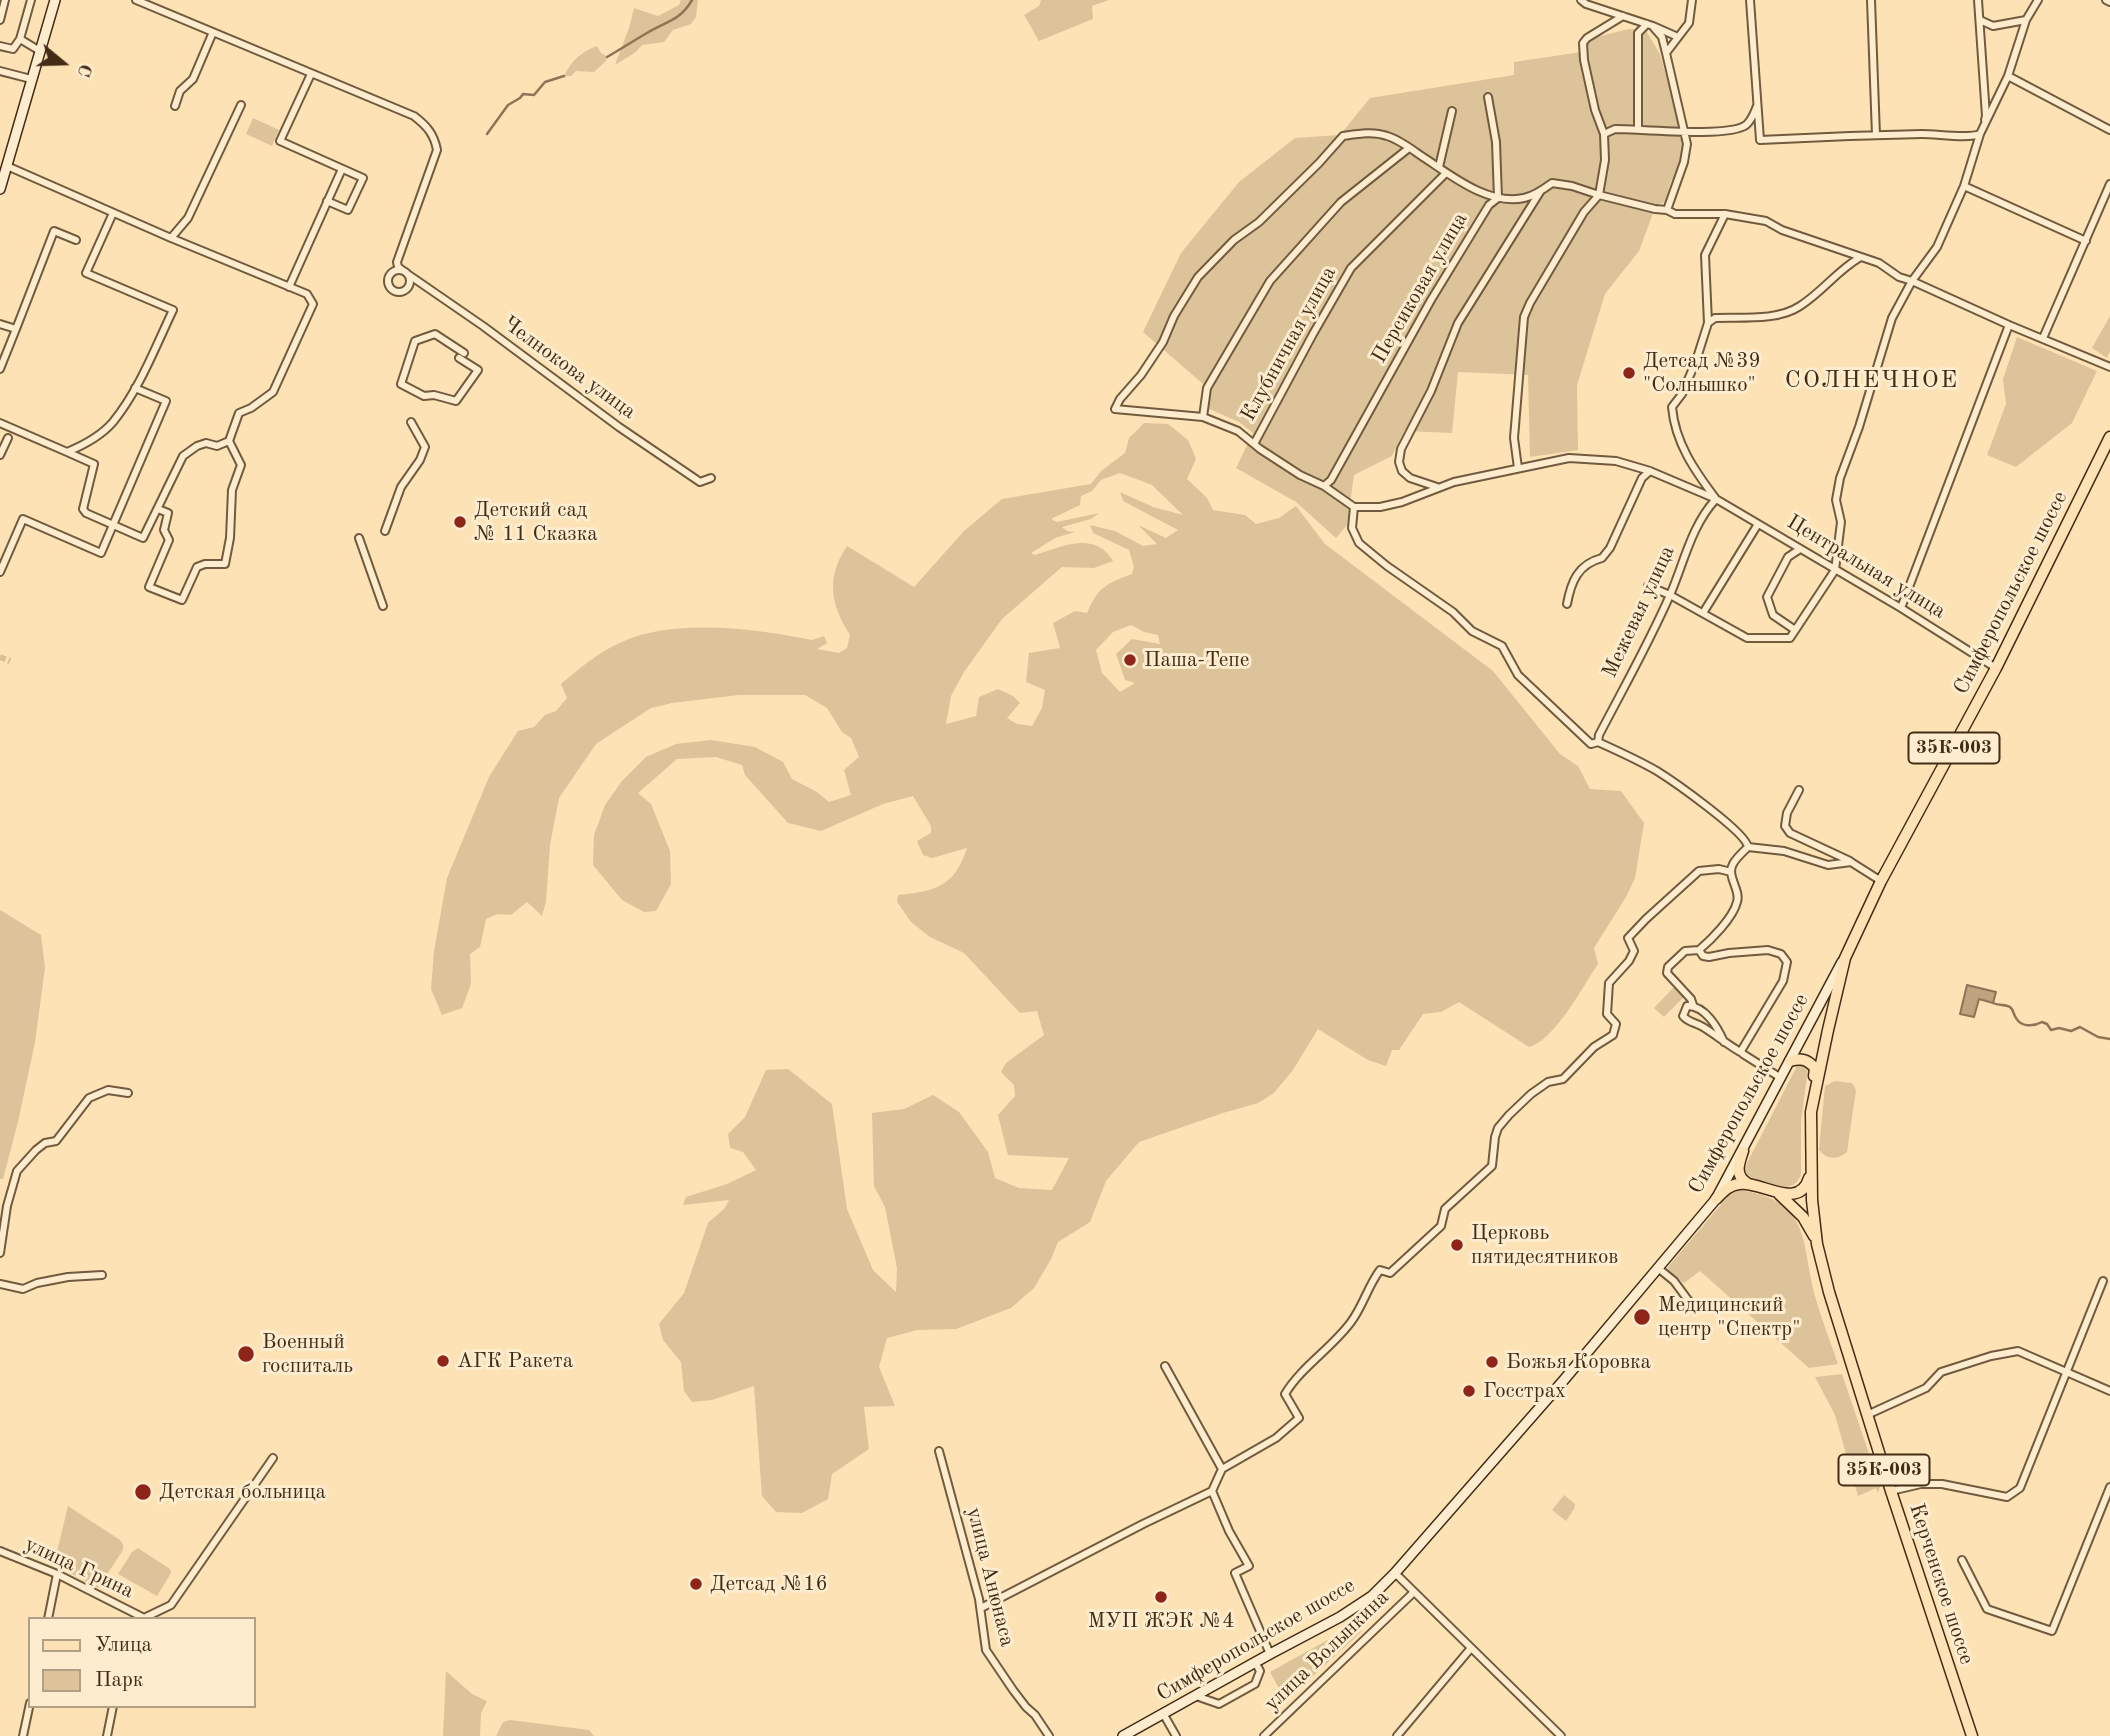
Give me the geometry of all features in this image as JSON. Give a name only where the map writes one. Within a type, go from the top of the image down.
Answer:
[{"type":"main road","points":[[0,189],[55,0]]},
{"type":"main road","name":"Симферопольское шоссе","points":[[1124,1736],[1340,1617],[1372,1596],[1563,1381],[1716,1199],[1845,957],[1881,881],[1996,668],[2110,437]]},
{"type":"main road","name":"35К-003","points":[[1811,1153],[1811,1112],[1845,957]]},
{"type":"main road","points":[[1790,1060],[1804,1059],[1810,1062],[1815,1068],[1814,1080],[1817,1082]]},
{"type":"main road","points":[[1743,1151],[1739,1166],[1742,1180],[1779,1194],[1796,1193],[1804,1189],[1809,1181],[1811,1153]]},
{"type":"main road","name":"Керченское шоссе","points":[[1811,1153],[1817,1244],[1829,1292],[1972,1736]]},
{"type":"main road","points":[[1716,1199],[1727,1188],[1747,1183]]},
{"type":"main road","points":[[1779,1194],[1803,1217],[1817,1244]]},
{"type":"street","points":[[0,20],[5,0]]},
{"type":"street","points":[[0,46],[13,49],[20,39],[31,0]]},
{"type":"street","points":[[136,0],[311,74],[280,142],[363,178],[348,210],[327,201]]},
{"type":"street","points":[[1581,0],[1678,37]]},
{"type":"street","points":[[1666,53],[1689,23],[1692,0]]},
{"type":"street","points":[[1750,0],[1760,140],[1876,135],[1947,134],[1970,137],[1980,134],[2008,76],[2026,20],[2038,0]]},
{"type":"street","points":[[1871,0],[1876,135]]},
{"type":"street","points":[[1648,586],[1670,595],[1747,638],[1790,638],[1835,570],[1840,522],[1836,500],[1840,478],[1859,427],[1892,318],[1912,281],[1937,247],[1964,186],[1986,116],[1978,0]]},
{"type":"street","points":[[1518,468],[1514,438],[1524,317],[1584,212],[1599,195],[1605,160],[1604,134],[1595,110],[1583,43],[1623,16]]},
{"type":"street","points":[[1980,20],[1993,26],[2026,20]]},
{"type":"street","points":[[1650,25],[1662,37],[1687,144],[1684,162],[1667,210]]},
{"type":"street","points":[[1638,129],[1638,33],[1650,25]]},
{"type":"street","points":[[175,106],[180,91],[193,79],[213,32]]},
{"type":"street","points":[[20,39],[40,51]]},
{"type":"street","points":[[0,71],[31,79]]},
{"type":"street","name":"Челнокова улица","points":[[311,74],[414,116],[426,125],[434,137],[437,150],[397,262],[398,267],[484,326],[619,427],[700,482],[711,478]]},
{"type":"street","points":[[2008,76],[2110,130]]},
{"type":"street","points":[[1488,97],[1496,142],[1497,198]]},
{"type":"street","points":[[1604,134],[1615,129],[1738,129],[1753,117],[1757,104]]},
{"type":"street","points":[[171,238],[188,218],[241,105]]},
{"type":"street","points":[[1439,167],[1452,111]]},
{"type":"street","points":[[1748,847],[1747,842],[1735,829],[1659,773],[1598,742],[1591,744],[1518,675],[1502,646],[1472,631],[1453,612],[1359,543],[1352,528],[1354,507],[1324,486],[1300,475],[1238,431],[1203,417],[1115,410],[1120,399],[1141,375],[1163,342],[1174,316],[1198,277],[1234,240],[1259,222],[1343,136],[1364,133],[1387,136],[1464,184],[1497,198],[1523,198],[1552,183],[1675,214],[1725,214],[1766,221],[1782,230],[1879,264],[1899,276],[2110,367]]},
{"type":"street","points":[[1203,417],[1207,388],[1270,281],[1341,202],[1409,148]]},
{"type":"street","points":[[7,166],[307,294],[313,304],[273,392],[239,413],[229,441],[241,465],[232,490],[230,538],[225,564],[205,564],[197,567],[182,600],[149,587],[169,540],[164,530],[167,513],[158,509]]},
{"type":"street","points":[[289,287],[342,169]]},
{"type":"street","name":"Клубничная улица","points":[[1254,444],[1351,268],[1446,173]]},
{"type":"street","points":[[2043,338],[2110,184]]},
{"type":"street","points":[[1964,186],[2086,241]]},
{"type":"street","points":[[1437,486],[1410,478],[1402,471],[1399,462],[1402,449],[1431,391],[1458,323],[1539,192]]},
{"type":"street","name":"Персиковая улица","points":[[1324,486],[1331,480],[1453,262],[1489,205],[1497,198]]},
{"type":"street","points":[[67,453],[91,441],[112,424],[135,388],[173,310],[86,272],[113,213]]},
{"type":"street","name":"Центральная улица","points":[[1716,499],[1682,447],[1673,424],[1672,407],[1682,394],[1708,323],[1705,255],[1725,214]]},
{"type":"street","points":[[0,369],[54,232],[76,240]]},
{"type":"street","points":[[1708,323],[1715,318],[1774,316],[1799,307],[1848,264],[1859,258]]},
{"type":"street","points":[[0,324],[16,329]]},
{"type":"street","points":[[1901,608],[2009,325]]},
{"type":"street","points":[[435,334],[461,355],[478,370],[456,401],[434,395],[424,396],[401,384],[415,341],[435,334]]},
{"type":"street","points":[[0,572],[23,519],[101,553],[166,401],[135,388]]},
{"type":"street","points":[[385,531],[401,487],[420,460],[425,447],[411,422]]},
{"type":"street","points":[[0,423],[94,464],[83,509],[90,515],[144,538],[183,456],[206,443],[217,446],[229,441]]},
{"type":"street","points":[[0,455],[8,438]]},
{"type":"street","name":"Центральная улица","points":[[1354,507],[1380,507],[1402,502],[1437,486],[1569,458],[1616,461],[1650,471],[1716,499],[1901,608],[1996,668]]},
{"type":"street","points":[[1567,604],[1571,582],[1590,561],[1602,558],[1610,548],[1642,478],[1650,471]]},
{"type":"street","name":"Межевая улица","points":[[1598,742],[1599,735],[1670,595],[1685,553],[1706,509],[1716,499]]},
{"type":"street","points":[[1703,613],[1758,524]]},
{"type":"street","points":[[359,538],[383,606]]},
{"type":"street","points":[[1795,630],[1773,615],[1767,597],[1788,557],[1800,549]]},
{"type":"street","points":[[1799,790],[1787,813],[1785,826],[1790,833],[1851,862],[1881,881]]},
{"type":"street","points":[[1748,847],[1784,851],[1828,866],[1851,862]]},
{"type":"street","points":[[1724,1042],[1705,1013],[1693,1005],[1691,999],[1667,973],[1668,967],[1685,951],[1699,950],[1714,937],[1737,905],[1732,865],[1748,847]]},
{"type":"street","points":[[981,1608],[1212,1491],[1222,1469],[1276,1438],[1299,1418],[1284,1394],[1293,1381],[1351,1322],[1374,1277],[1380,1270],[1390,1273],[1441,1226],[1445,1209],[1492,1166],[1498,1128],[1508,1115],[1548,1082],[1563,1079],[1594,1047],[1613,1035],[1616,1024],[1607,1014],[1608,983],[1629,961],[1634,951],[1628,938],[1699,871],[1719,869],[1731,872]]},
{"type":"street","points":[[1699,950],[1703,956],[1709,957],[1768,950],[1781,954],[1787,962],[1783,981],[1741,1051],[1743,1054]]},
{"type":"street","points":[[1693,1005],[1687,1006],[1683,1016],[1688,1022],[1703,1027],[1781,1078]]},
{"type":"street","points":[[0,1253],[17,1171],[45,1143],[56,1141],[89,1098],[108,1090],[128,1093]]},
{"type":"street","points":[[1658,1268],[1674,1280],[1691,1304]]},
{"type":"street","points":[[0,1284],[23,1289],[37,1283],[68,1277],[102,1275]]},
{"type":"street","points":[[1891,1491],[1921,1484],[1942,1484],[2007,1497],[2014,1494],[2020,1488],[2103,1281]]},
{"type":"street","points":[[1867,1415],[1926,1388],[1941,1372],[1991,1356],[2018,1351],[2110,1391]]},
{"type":"street","points":[[1165,1366],[1222,1469]]},
{"type":"street","name":"улица Анюнаса","points":[[939,1451],[981,1608],[986,1650],[1049,1736]]},
{"type":"street","name":"улица Грина","points":[[146,1617],[171,1605],[273,1458]]},
{"type":"street","points":[[1962,1560],[1987,1609],[2052,1631],[2110,1487]]},
{"type":"street","points":[[1212,1491],[1229,1531],[1249,1566],[1235,1573],[1270,1654]]},
{"type":"street","name":"улица Грина","points":[[0,1551],[57,1574],[133,1616]]},
{"type":"street","points":[[1395,1573],[1561,1736]]},
{"type":"street","points":[[48,1617],[57,1574]]},
{"type":"street","name":"улица Волынкина","points":[[1264,1736],[1414,1592]]},
{"type":"street","points":[[1397,1736],[1472,1648]]},
{"type":"street","points":[[1196,1696],[1219,1704],[1255,1684],[1260,1671],[1255,1662]]},
{"type":"street","points":[[23,1736],[29,1708]]},
{"type":"street","points":[[107,1736],[113,1708]]},
{"type":"street","points":[[1164,1715],[1176,1736]]},
{"type":"green space","points":[[681,0],[698,0],[696,17],[691,24],[673,30],[664,42],[642,45],[615,65],[634,8],[658,16],[679,5]]},
{"type":"green space","points":[[1041,0],[1109,0],[1092,6],[1093,19],[1039,41],[1024,15],[1039,6]]},
{"type":"green space","points":[[1629,29],[1646,31],[1660,54],[1683,136],[1682,159],[1665,202],[1656,205],[1639,251],[1605,294],[1577,385],[1578,450],[1530,457],[1528,375],[1458,372],[1452,433],[1404,431],[1392,456],[1354,475],[1347,525],[1336,538],[1296,502],[1236,468],[1253,433],[1239,422],[1205,407],[1210,390],[1143,332],[1181,253],[1239,182],[1295,138],[1340,135],[1370,98],[1514,75],[1514,62],[1588,51],[1588,39]]},
{"type":"green space","points":[[597,46],[607,57],[594,72],[576,71],[571,76],[564,76],[578,57]]},
{"type":"green space","points":[[253,118],[279,130],[272,146],[246,134]]},
{"type":"green space","points":[[2110,316],[2110,351],[2107,358],[2092,348]]},
{"type":"green space","points":[[2017,337],[2097,371],[2072,423],[2016,467],[1987,455],[2006,404],[2003,379]]},
{"type":"green space","points":[[1144,423],[1168,424],[1188,440],[1196,459],[1187,479],[1207,498],[1213,510],[1245,515],[1256,524],[1279,518],[1296,506],[1325,544],[1493,671],[1560,754],[1578,766],[1590,789],[1621,791],[1644,823],[1635,878],[1594,948],[1598,964],[1558,1023],[1539,1042],[1529,1047],[1459,1002],[1441,1012],[1423,1014],[1399,1050],[1392,1050],[1386,1066],[1368,1060],[1318,1029],[1293,1070],[1274,1093],[1258,1103],[1139,1142],[1106,1181],[1090,1222],[1058,1242],[1034,1288],[1011,1308],[956,1329],[917,1330],[887,1338],[879,1367],[895,1406],[864,1407],[869,1449],[832,1474],[828,1499],[802,1513],[776,1512],[762,1496],[754,1386],[712,1400],[692,1402],[684,1391],[681,1362],[663,1340],[659,1324],[684,1293],[708,1223],[725,1208],[729,1200],[683,1205],[686,1197],[727,1184],[756,1170],[743,1152],[730,1148],[728,1134],[745,1117],[766,1070],[788,1069],[832,1104],[847,1209],[873,1270],[896,1292],[897,1268],[885,1207],[874,1186],[872,1113],[904,1109],[933,1095],[959,1112],[988,1152],[995,1178],[1019,1188],[1052,1190],[1069,1158],[1008,1155],[998,1115],[1015,1096],[1014,1085],[1001,1072],[1006,1063],[1044,1035],[1037,1011],[1020,1013],[964,953],[930,937],[911,922],[897,902],[898,895],[942,885],[956,871],[967,848],[932,858],[923,855],[917,841],[931,833],[931,826],[913,796],[883,804],[821,831],[788,823],[745,775],[742,765],[716,757],[677,759],[638,793],[651,804],[670,851],[671,884],[656,911],[644,912],[622,900],[593,865],[594,835],[605,805],[622,781],[646,757],[676,744],[711,740],[755,747],[783,762],[792,779],[817,792],[829,802],[851,795],[844,770],[859,757],[851,738],[842,732],[827,708],[805,695],[739,695],[651,708],[596,744],[559,798],[550,845],[546,902],[542,916],[527,902],[511,915],[497,914],[486,919],[480,947],[470,954],[471,984],[462,1008],[442,1015],[431,989],[434,951],[447,878],[489,777],[518,731],[534,727],[545,715],[556,711],[567,698],[561,684],[599,655],[615,645],[645,634],[692,628],[743,629],[812,640],[824,636],[827,643],[817,649],[839,653],[847,648],[850,635],[838,612],[833,580],[840,557],[847,546],[914,587],[964,531],[1002,499],[1091,484],[1101,471],[1125,453],[1129,438]],"holes":[[[1120,473],[1152,485],[1183,515],[1153,507],[1120,492],[1123,501],[1178,530],[1166,538],[1138,525],[1157,544],[1143,546],[1115,531],[1090,525],[1093,533],[1129,550],[1134,567],[1132,574],[1104,587],[1087,613],[1075,611],[1053,623],[1060,648],[1029,653],[1026,682],[1045,690],[1042,708],[1032,726],[1017,724],[1007,718],[1020,703],[1013,696],[998,689],[979,697],[976,716],[946,724],[951,696],[964,672],[1002,619],[1062,567],[1094,568],[1113,561],[1097,546],[1087,543],[1067,545],[1035,555],[1031,553],[1055,538],[1075,532],[1062,527],[1091,519],[1099,513],[1057,522],[1051,519],[1080,505],[1081,496],[1092,491],[1101,480]],[[1131,625],[1158,635],[1160,644],[1132,639],[1116,654],[1125,680],[1135,683],[1120,692],[1102,673],[1096,650],[1113,632]]]},
{"type":"green space","points":[[0,910],[41,935],[45,968],[35,1042],[3,1179],[0,1179]]},
{"type":"green space","points":[[1674,987],[1684,997],[1664,1017],[1654,1008]]},
{"type":"green space","points":[[1798,1064],[1808,1069],[1801,1122],[1801,1174],[1794,1184],[1779,1187],[1754,1179],[1747,1174],[1746,1168]]},
{"type":"green space","points":[[1835,1081],[1852,1083],[1856,1090],[1847,1152],[1833,1158],[1825,1156],[1819,1150],[1825,1086]]},
{"type":"green space","points":[[1739,1190],[1778,1202],[1790,1212],[1798,1224],[1816,1301],[1838,1364],[1809,1368],[1700,1271],[1684,1283],[1668,1271],[1668,1267],[1729,1195]]},
{"type":"green space","points":[[1842,1374],[1880,1486],[1878,1493],[1876,1488],[1858,1496],[1835,1415],[1815,1377]]},
{"type":"green space","points":[[1564,1495],[1575,1504],[1566,1521],[1552,1510]]},
{"type":"green space","points":[[68,1506],[123,1544],[123,1550],[98,1588],[54,1564]]},
{"type":"green space","points":[[138,1548],[170,1569],[171,1573],[157,1596],[118,1574],[132,1552]]},
{"type":"green space","points":[[1360,1622],[1361,1632],[1286,1701],[1270,1672]]},
{"type":"green space","points":[[446,1671],[472,1694],[487,1701],[481,1713],[480,1736],[443,1736]]},
{"type":"green space","points":[[510,1720],[589,1730],[594,1736],[496,1736],[503,1722]]},
{"type":"shaded area","points":[[1967,985],[1996,992],[1993,1003],[1979,999],[1974,1017],[1960,1014]]},
{"type":"waterway","points":[[607,57],[677,17],[692,0]]},
{"type":"waterway","points":[[487,134],[508,105],[523,94],[534,95],[545,82],[564,76]]},
{"type":"waterway","points":[[1993,1003],[2010,1007],[2018,1021],[2024,1025],[2042,1022],[2051,1030],[2059,1028],[2071,1031],[2080,1027],[2098,1037],[2110,1039]]},
{"type":"tunnel","points":[[0,657],[10,661]]},
{"type":"place","name":"Детсад №39 \"Солнышко\"","points":[[1629,373]]},
{"type":"place","name":"Детский сад № 11 Сказка","points":[[460,522]]},
{"type":"place","name":"Паша-Тепе","points":[[1130,660]]},
{"type":"place","name":"Церковь пятидесятников","points":[[1457,1245]]},
{"type":"place","name":"Медицинский центр \"Спектр\"","points":[[1642,1317]]},
{"type":"place","name":"Военный госпиталь","points":[[246,1354]]},
{"type":"place","name":"АГК Ракета","points":[[443,1361]]},
{"type":"place","name":"Божья Коровка","points":[[1492,1362]]},
{"type":"place","name":"Госстрах","points":[[1469,1391]]},
{"type":"place","name":"Детская больница","points":[[143,1492]]},
{"type":"place","name":"Детсад №16","points":[[696,1584]]},
{"type":"place","name":"МУП ЖЭК №4","points":[[1161,1597]]},
{"type":"district","name":"СОЛНЕЧНОЕ","points":[[1872,381]]}]
